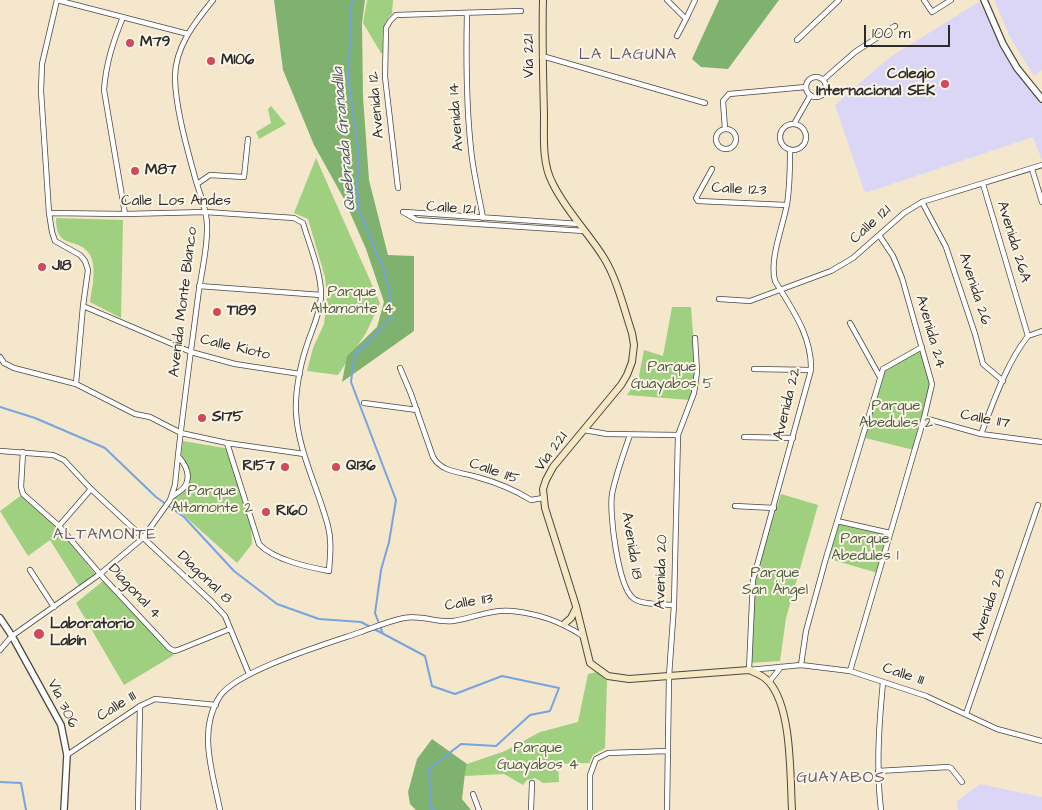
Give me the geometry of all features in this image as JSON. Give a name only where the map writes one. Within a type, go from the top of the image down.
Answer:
[{"type":"main road","name":"Vía 221","points":[[543,0],[544,143],[548,171],[551,182],[566,206],[581,224],[605,260],[632,333],[634,345],[628,375],[553,467],[543,489],[545,508],[576,606],[590,664],[608,676],[629,680],[749,670]]},
{"type":"main road","points":[[564,624],[575,612],[576,606]]},
{"type":"main road","points":[[749,670],[762,675],[769,682],[779,700],[785,721],[792,810]]},
{"type":"street","points":[[76,384],[88,270],[85,261],[80,255],[55,241],[52,232],[49,213],[41,91],[42,64],[57,0],[188,34]]},
{"type":"street","name":"Avenida Monte Blanco","points":[[171,499],[208,225],[178,103],[175,76],[178,57],[188,34],[213,0]]},
{"type":"street","points":[[668,0],[686,19]]},
{"type":"street","points":[[677,36],[695,0]]},
{"type":"street","points":[[797,40],[839,0]]},
{"type":"street","points":[[924,0],[932,12],[951,0]]},
{"type":"street","points":[[984,0],[1003,44],[1016,68],[1042,99]]},
{"type":"street","points":[[467,13],[521,11]]},
{"type":"street","name":"Avenida 12","points":[[398,188],[385,77],[386,28],[390,20],[396,15],[467,13]]},
{"type":"street","name":"Avenida 14","points":[[467,13],[467,115],[471,152],[483,218]]},
{"type":"street","points":[[123,17],[110,50],[105,70],[104,90],[125,214]]},
{"type":"street","points":[[823,80],[854,52],[895,26]]},
{"type":"street","points":[[542,56],[705,103]]},
{"type":"street","points":[[820,78],[823,80],[826,86],[824,93],[819,97],[810,96],[806,87],[809,80],[820,78]]},
{"type":"street","points":[[725,129],[723,101],[729,94],[806,87]]},
{"type":"street","points":[[794,124],[810,96]]},
{"type":"street","points":[[794,124],[803,129],[805,139],[800,147],[790,150],[782,144],[780,135],[785,126],[794,124]]},
{"type":"street","points":[[725,129],[733,132],[736,138],[732,147],[726,149],[720,147],[716,140],[718,133],[725,129]]},
{"type":"street","points":[[197,184],[210,176],[244,178],[248,140]]},
{"type":"street","name":"Avenida 22","points":[[749,670],[753,580],[811,370],[809,344],[799,321],[775,281],[773,268],[786,205],[790,150]]},
{"type":"street","name":"Calle 121","points":[[719,299],[750,301],[831,271],[853,258],[904,213],[922,202],[1042,165]]},
{"type":"street","name":"Calle 123","points":[[712,169],[696,198],[698,201],[786,205]]},
{"type":"street","points":[[1032,169],[1042,202]]},
{"type":"street","name":"Avenida 26A","points":[[983,184],[1028,336]]},
{"type":"street","name":"Avenida 26","points":[[922,202],[946,247],[983,364],[1003,381]]},
{"type":"street","name":"Calle Los Andes","points":[[49,213],[206,212],[294,218],[302,223],[319,279],[321,295]]},
{"type":"street","name":"Calle 121","points":[[581,224],[403,212],[417,220],[586,231]]},
{"type":"street","name":"Avenida 24","points":[[850,671],[924,418],[932,384],[902,278],[892,256],[879,235]]},
{"type":"street","points":[[199,286],[321,295],[319,309],[305,350],[296,410],[297,428],[304,454],[328,527],[330,543],[329,571],[270,554],[259,544],[227,443]]},
{"type":"street","name":"Calle Kioto","points":[[83,306],[191,352],[235,364],[300,374]]},
{"type":"street","points":[[850,323],[880,377]]},
{"type":"street","points":[[980,434],[1021,345],[1028,336],[1042,331]]},
{"type":"street","name":"Avenida 20","points":[[667,810],[669,676],[674,605],[678,435],[694,393],[697,372],[695,338]]},
{"type":"street","points":[[801,665],[806,631],[883,369],[922,348]]},
{"type":"street","points":[[0,357],[4,363],[14,368],[76,384],[136,414],[150,417],[180,433],[227,443],[304,454]]},
{"type":"street","points":[[364,403],[416,410],[400,368]]},
{"type":"street","points":[[754,369],[811,370]]},
{"type":"street","name":"Calle 115","points":[[416,410],[433,458],[437,464],[451,471],[477,477],[523,494],[531,500],[544,498]]},
{"type":"street","name":"Calle 117","points":[[924,418],[980,434],[1042,442]]},
{"type":"street","points":[[584,430],[607,434],[678,435]]},
{"type":"street","name":"Avenida 18","points":[[630,435],[616,477],[612,497],[612,517],[622,581],[626,592],[634,600],[674,605]]},
{"type":"street","points":[[744,437],[793,438]]},
{"type":"street","name":"Diagonal 8","points":[[1,451],[53,455],[64,460],[91,489],[225,616],[249,674]]},
{"type":"street","name":"Diagonal 4","points":[[23,452],[21,487],[23,494],[59,526],[100,574],[169,648],[174,651],[178,650],[230,629]]},
{"type":"street","points":[[0,650],[12,636],[100,574],[143,538],[171,499],[185,487],[188,477],[185,463],[178,456]]},
{"type":"street","points":[[59,526],[91,489]]},
{"type":"street","name":"Avenida 28","points":[[966,714],[1038,505]]},
{"type":"street","points":[[735,506],[774,508]]},
{"type":"street","points":[[837,521],[890,533]]},
{"type":"street","points":[[30,570],[54,606]]},
{"type":"street","name":"Calle 113","points":[[249,674],[386,622],[411,617],[452,621],[488,612],[503,611],[542,616],[564,624],[583,636]]},
{"type":"street","name":"Vía 306","points":[[0,618],[12,636],[61,725],[67,755],[64,810]]},
{"type":"street","name":"Calle 111","points":[[749,670],[801,665],[850,671],[926,696],[997,729],[1042,741]]},
{"type":"street","points":[[769,682],[781,667]]},
{"type":"street","points":[[220,810],[208,760],[209,728],[216,705],[226,689],[249,674]]},
{"type":"street","points":[[882,810],[878,771],[878,733],[883,682]]},
{"type":"street","name":"Calle 111","points":[[67,755],[140,706],[155,699],[216,705]]},
{"type":"street","points":[[138,810],[140,706]]},
{"type":"street","points":[[590,810],[590,775],[596,759],[608,753],[667,751]]},
{"type":"street","points":[[878,771],[948,767],[951,768],[962,782]]},
{"type":"street","points":[[531,810],[532,783]]},
{"type":"street","points":[[474,794],[479,810]]},
{"type":"shaded area","points":[[994,0],[1042,0],[1042,70],[1034,76],[1010,37]]},
{"type":"shaded area","name":"Colegio Internacional SEK","points":[[979,2],[1018,68],[1042,100],[1042,160],[1033,137],[865,193],[835,105],[890,57]]},
{"type":"shaded area","points":[[980,784],[1042,797],[1042,810],[958,810],[957,801]]},
{"type":"green space","points":[[274,0],[365,0],[362,23],[363,97],[369,180],[388,255],[414,256],[414,331],[342,382],[347,356],[377,327],[384,302],[366,249],[344,199],[314,145],[283,70]]},
{"type":"green space","points":[[367,0],[393,0],[392,14],[384,27],[383,53],[381,53],[363,23]]},
{"type":"green space","points":[[719,0],[779,0],[728,69],[701,67],[692,59]]},
{"type":"green space","points":[[271,106],[286,124],[259,139],[256,132],[271,123],[268,109]]},
{"type":"green space","name":"Parque Altamonte 4","points":[[316,158],[380,303],[366,333],[338,375],[307,371],[313,348],[324,324],[327,297],[325,277],[308,219],[294,213]]},
{"type":"green space","points":[[56,218],[123,220],[121,318],[90,302],[94,272],[90,255],[85,249],[68,242],[60,235],[57,229]]},
{"type":"green space","name":"Parque Guayabos 5","points":[[672,307],[691,307],[696,374],[690,400],[627,395],[639,376],[644,350],[663,356]]},
{"type":"green space","name":"Parque Abedules 2","points":[[922,347],[932,384],[914,450],[861,437],[883,369]]},
{"type":"green space","name":"Parque Altamonte 2","points":[[183,441],[230,449],[251,522],[252,544],[237,563],[169,502],[185,487],[188,478],[181,459]]},
{"type":"green space","points":[[23,494],[55,525],[96,575],[79,586],[50,540],[28,556],[0,511]]},
{"type":"green space","name":"Parque San Ángel","points":[[781,494],[818,505],[786,618],[780,661],[749,663],[753,580]]},
{"type":"green space","name":"Parque Abedules 1","points":[[837,521],[890,533],[878,573],[826,558]]},
{"type":"green space","points":[[103,581],[174,655],[124,685],[76,603]]},
{"type":"green space","name":"Parque Guayabos 4","points":[[597,672],[607,681],[605,748],[593,755],[589,763],[558,764],[559,782],[543,783],[535,778],[527,780],[523,785],[504,774],[464,776],[467,764],[505,751],[540,732],[578,722],[588,674]]},
{"type":"green space","points":[[432,739],[467,764],[462,799],[471,810],[416,810],[410,804],[408,792],[417,759]]},
{"type":"waterway","name":"Quebrada Granadilla","points":[[352,0],[348,76],[359,155],[357,185],[359,211],[384,270],[391,298],[390,319],[354,356],[351,382],[396,500],[389,542],[381,570],[375,613],[383,634]]},
{"type":"waterway","points":[[0,407],[35,418],[105,448],[156,497],[184,517],[234,571],[277,604],[319,619],[361,622],[425,656],[432,686],[455,694],[502,676],[559,688],[550,711],[530,715],[496,746],[461,744],[429,769],[431,808],[435,810]]},
{"type":"waterway","points":[[0,782],[21,783],[26,810]]},
{"type":"place","name":"M79","points":[[130,43]]},
{"type":"place","name":"M106","points":[[211,61]]},
{"type":"place","name":"Colegio Internacional SEK","points":[[945,84]]},
{"type":"place","name":"M87","points":[[135,171]]},
{"type":"place","name":"J18","points":[[42,267]]},
{"type":"place","name":"T189","points":[[217,312]]},
{"type":"place","name":"S175","points":[[202,418]]},
{"type":"place","name":"R157","points":[[285,467]]},
{"type":"place","name":"Q136","points":[[336,467]]},
{"type":"place","name":"R160","points":[[266,512]]},
{"type":"place","name":"Laboratorio Labín","points":[[39,634]]},
{"type":"district","name":"LA LAGUNA","points":[[628,56]]},
{"type":"district","name":"ALTAMONTE","points":[[105,536]]},
{"type":"district","name":"GUAYABOS","points":[[841,779]]}]
